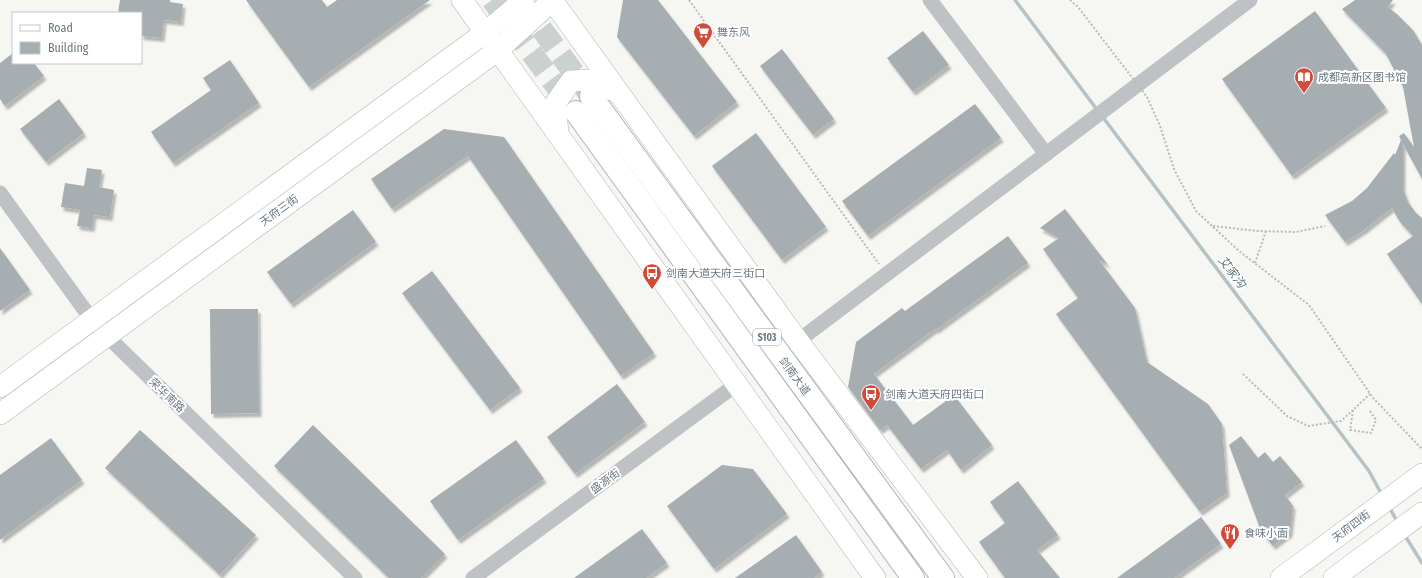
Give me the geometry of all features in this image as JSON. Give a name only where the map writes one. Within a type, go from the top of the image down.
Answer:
[{"type":"highway","name":"剑南大道","points":[[591,96],[943,578]]},
{"type":"highway","name":"剑南大道","points":[[576,112],[913,578]]},
{"type":"main road","points":[[462,0],[875,578]]},
{"type":"main road","name":"天府三街","points":[[0,388],[486,32],[524,0]]},
{"type":"main road","points":[[552,0],[798,341],[976,578]]},
{"type":"main road","name":"天府三街","points":[[0,414],[498,50],[552,0]]},
{"type":"main road","points":[[559,134],[555,104],[571,81],[593,80],[620,94]]},
{"type":"main road","name":"天府四街","points":[[1281,578],[1422,474]]},
{"type":"main road","points":[[1334,578],[1422,513]]},
{"type":"street","points":[[930,0],[1046,154]]},
{"type":"street","points":[[798,341],[1250,0]]},
{"type":"street","name":"荣华南路","points":[[0,194],[92,320],[355,578]]},
{"type":"street","name":"盛源街","points":[[473,578],[737,384]]},
{"type":"path","points":[[689,0],[886,274]]},
{"type":"path","points":[[1070,0],[1078,7],[1146,98],[1160,126],[1174,170],[1196,211],[1239,251],[1309,305],[1370,394],[1422,449]]},
{"type":"path","points":[[1213,226],[1296,232],[1324,226]]},
{"type":"path","points":[[1255,263],[1266,231]]},
{"type":"path","points":[[1243,374],[1287,416],[1308,426],[1341,421],[1370,394]]},
{"type":"path","points":[[1353,410],[1350,430],[1371,432],[1376,420],[1370,411]]},
{"type":"building","points":[[120,0],[170,0],[170,2],[183,4],[181,22],[164,20],[162,38],[142,36],[142,12],[118,12]]},
{"type":"building","points":[[246,0],[322,0],[327,7],[337,0],[430,0],[309,87]]},
{"type":"building","points":[[623,0],[658,0],[737,102],[694,136],[617,37]]},
{"type":"building","points":[[1355,0],[1393,0],[1388,7],[1413,30],[1422,45],[1422,179],[1403,144],[1403,189],[1408,202],[1416,213],[1422,218],[1422,304],[1387,254],[1413,236],[1400,222],[1392,208],[1364,230],[1345,242],[1325,215],[1352,201],[1367,188],[1394,153],[1395,155],[1401,140],[1399,136],[1404,133],[1414,147],[1403,87],[1386,54],[1342,9]]},
{"type":"building","name":"成都高新区图书馆","points":[[1315,11],[1386,108],[1292,176],[1222,79]]},
{"type":"building","points":[[923,31],[949,65],[913,92],[887,58]]},
{"type":"building","points":[[782,49],[834,119],[813,135],[760,66]]},
{"type":"building","points":[[12,54],[12,64],[35,64],[44,76],[5,106],[0,99],[0,63]]},
{"type":"building","points":[[230,60],[259,103],[173,163],[151,132],[211,90],[203,78]]},
{"type":"building","points":[[59,99],[84,133],[46,162],[20,129]]},
{"type":"building","points":[[975,104],[1001,138],[868,236],[842,201]]},
{"type":"building","points":[[444,129],[504,137],[654,353],[621,376],[468,156],[392,209],[371,179]]},
{"type":"building","points":[[756,133],[826,227],[782,260],[712,166]]},
{"type":"building","points":[[87,168],[102,170],[99,187],[114,190],[110,217],[94,215],[92,228],[77,226],[80,210],[61,207],[65,183],[84,186]]},
{"type":"building","points":[[1065,209],[1108,265],[1099,260],[1135,308],[1147,362],[1208,404],[1222,424],[1227,493],[1200,512],[1056,314],[1078,298],[1043,249],[1059,238],[1040,228]]},
{"type":"building","points":[[353,210],[376,242],[291,304],[267,272]]},
{"type":"building","points":[[1008,236],[1028,263],[874,374],[913,425],[954,395],[992,445],[961,470],[947,450],[921,469],[887,425],[880,430],[848,387],[856,342],[902,308],[905,311]]},
{"type":"building","points":[[0,248],[30,290],[0,311]]},
{"type":"building","points":[[432,271],[520,388],[490,410],[402,293]]},
{"type":"building","points":[[210,309],[258,309],[259,413],[211,414]]},
{"type":"building","points":[[617,384],[645,422],[575,474],[547,437]]},
{"type":"building","points":[[313,425],[445,554],[421,578],[389,578],[274,466]]},
{"type":"building","points":[[140,430],[256,535],[220,575],[105,468]]},
{"type":"building","points":[[1241,436],[1258,458],[1265,452],[1273,462],[1280,456],[1302,482],[1285,495],[1293,506],[1290,533],[1273,546],[1261,531],[1229,445]]},
{"type":"building","points":[[51,438],[82,480],[0,540],[0,475]]},
{"type":"building","points":[[516,440],[544,479],[458,540],[430,501]]},
{"type":"building","points":[[722,465],[753,469],[787,514],[714,569],[667,506]]},
{"type":"building","points":[[1018,481],[1058,535],[1037,550],[1060,578],[1005,578],[979,542],[1005,523],[990,502]]},
{"type":"building","points":[[1201,517],[1221,544],[1174,578],[1117,578]]},
{"type":"building","points":[[642,529],[667,563],[646,578],[574,578]]},
{"type":"building","points":[[796,535],[822,572],[814,578],[735,578]]},
{"type":"waterway","name":"艾家沟","points":[[1015,0],[1098,111]]},
{"type":"waterway","name":"艾家沟","points":[[1102,116],[1369,471],[1382,495]]},
{"type":"waterway","name":"艾家沟","points":[[1389,507],[1398,523]]},
{"type":"waterway","name":"艾家沟","points":[[1404,534],[1422,563]]},
{"type":"tunnel","points":[[492,0],[574,110]]},
{"type":"tunnel","points":[[522,2],[590,95]]},
{"type":"place","name":"舞东风","points":[[703,49]]},
{"type":"place","name":"成都高新区图书馆","points":[[1304,94]]},
{"type":"place","name":"剑南大道天府三街口","points":[[652,290]]},
{"type":"place","name":"剑南大道天府四街口","points":[[871,411]]},
{"type":"place","name":"食味小面","points":[[1230,550]]}]
